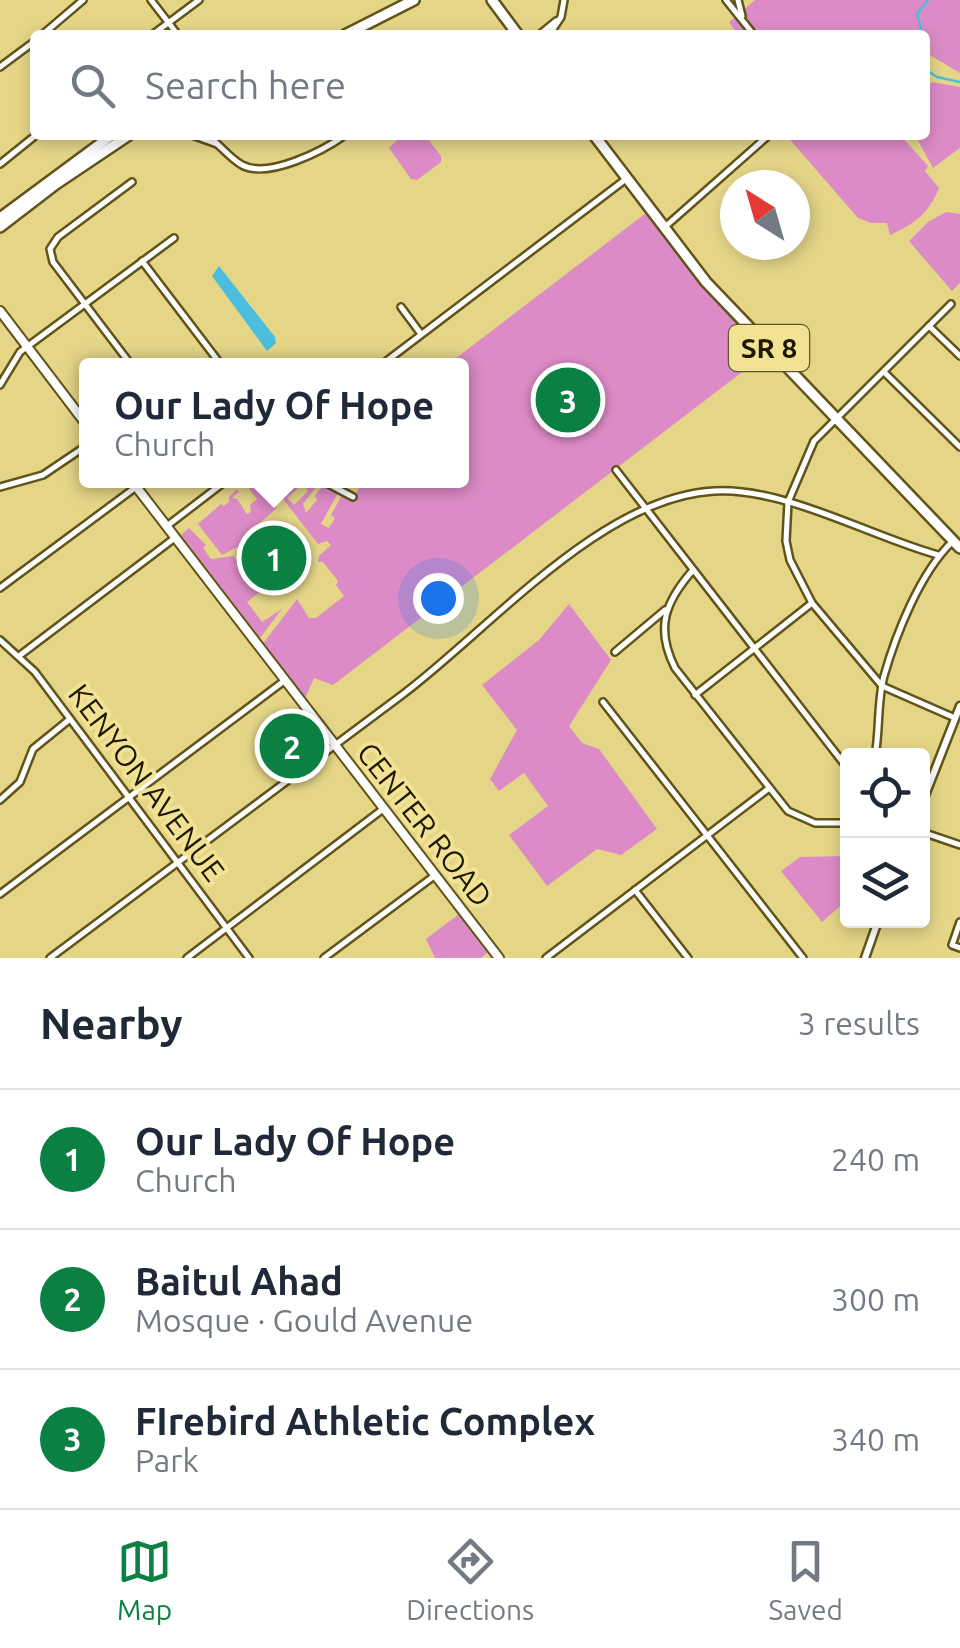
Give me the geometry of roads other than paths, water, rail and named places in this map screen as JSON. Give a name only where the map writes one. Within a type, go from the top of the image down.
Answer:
[{"type":"main road","points":[[492,0],[514,30]]},
{"type":"main road","points":[[355,30],[412,1]]},
{"type":"main road","points":[[0,218],[105,140]]},
{"type":"main road","points":[[0,227],[122,140]]},
{"type":"main road","name":"SR 8","points":[[598,140],[706,282],[956,545]]},
{"type":"main road","points":[[0,310],[79,415]]},
{"type":"main road","name":"CENTER ROAD","points":[[137,488],[500,958]]},
{"type":"street","points":[[48,30],[83,0]]},
{"type":"street","points":[[151,0],[174,30]]},
{"type":"street","points":[[159,30],[199,0]]},
{"type":"street","points":[[552,30],[564,0]]},
{"type":"street","points":[[726,0],[750,30]]},
{"type":"street","points":[[738,0],[742,19]]},
{"type":"street","points":[[546,30],[559,20]]},
{"type":"street","points":[[0,67],[30,44]]},
{"type":"street","points":[[0,164],[30,140]]},
{"type":"street","points":[[206,140],[217,144]]},
{"type":"street","points":[[212,140],[246,168],[313,156],[337,140]]},
{"type":"street","points":[[664,228],[764,140]]},
{"type":"street","points":[[390,358],[626,179]]},
{"type":"street","points":[[126,358],[53,262],[50,249],[58,237],[132,182]]},
{"type":"street","points":[[0,385],[18,354],[174,238]]},
{"type":"street","points":[[142,262],[216,358]]},
{"type":"street","points":[[951,304],[814,441],[788,502],[786,540],[790,560],[812,603],[882,686],[955,718]]},
{"type":"street","points":[[400,307],[421,334]]},
{"type":"street","points":[[929,326],[960,356]]},
{"type":"street","points":[[883,370],[960,447]]},
{"type":"street","points":[[0,487],[43,475],[79,451]]},
{"type":"street","points":[[616,470],[840,759]]},
{"type":"street","points":[[0,588],[129,488]]},
{"type":"street","points":[[167,526],[217,488]]},
{"type":"street","points":[[337,488],[353,497]]},
{"type":"street","points":[[50,958],[407,692],[552,570],[615,523],[644,507],[668,498],[714,490],[761,494],[938,556]]},
{"type":"street","points":[[20,656],[176,537]]},
{"type":"street","points":[[876,748],[882,686],[914,598],[938,556],[956,545]]},
{"type":"street","points":[[615,652],[665,610],[693,570]]},
{"type":"street","points":[[695,695],[812,603]]},
{"type":"street","points":[[665,610],[670,657],[768,788],[798,818],[826,825],[840,824]]},
{"type":"street","points":[[652,622],[666,628]]},
{"type":"street","name":"KENYON AVENUE","points":[[0,640],[20,656],[70,719],[249,958]]},
{"type":"street","points":[[0,894],[284,681]]},
{"type":"street","points":[[602,702],[803,958]]},
{"type":"street","points":[[930,782],[960,706]]},
{"type":"street","points":[[0,800],[20,782],[33,749],[70,719]]},
{"type":"street","points":[[546,958],[768,788]]},
{"type":"street","points":[[186,958],[383,809]]},
{"type":"street","points":[[930,835],[960,845]]},
{"type":"street","points":[[324,958],[434,875]]},
{"type":"street","points":[[635,890],[688,958]]},
{"type":"street","points":[[960,922],[952,945],[960,948]]},
{"type":"street","points":[[865,958],[875,928]]},
{"type":"water","points":[[219,266],[275,337],[276,343],[267,351],[212,276]]},
{"type":"waterway","points":[[922,30],[917,14],[928,0]]},
{"type":"waterway","points":[[930,72],[960,82]]},
{"type":"place","name":"FIrebird Athletic Complex","points":[[568,400]]},
{"type":"place","name":"Our Lady Of Hope","points":[[274,558]]},
{"type":"place","name":"Baitul Ahad","points":[[292,746]]}]
